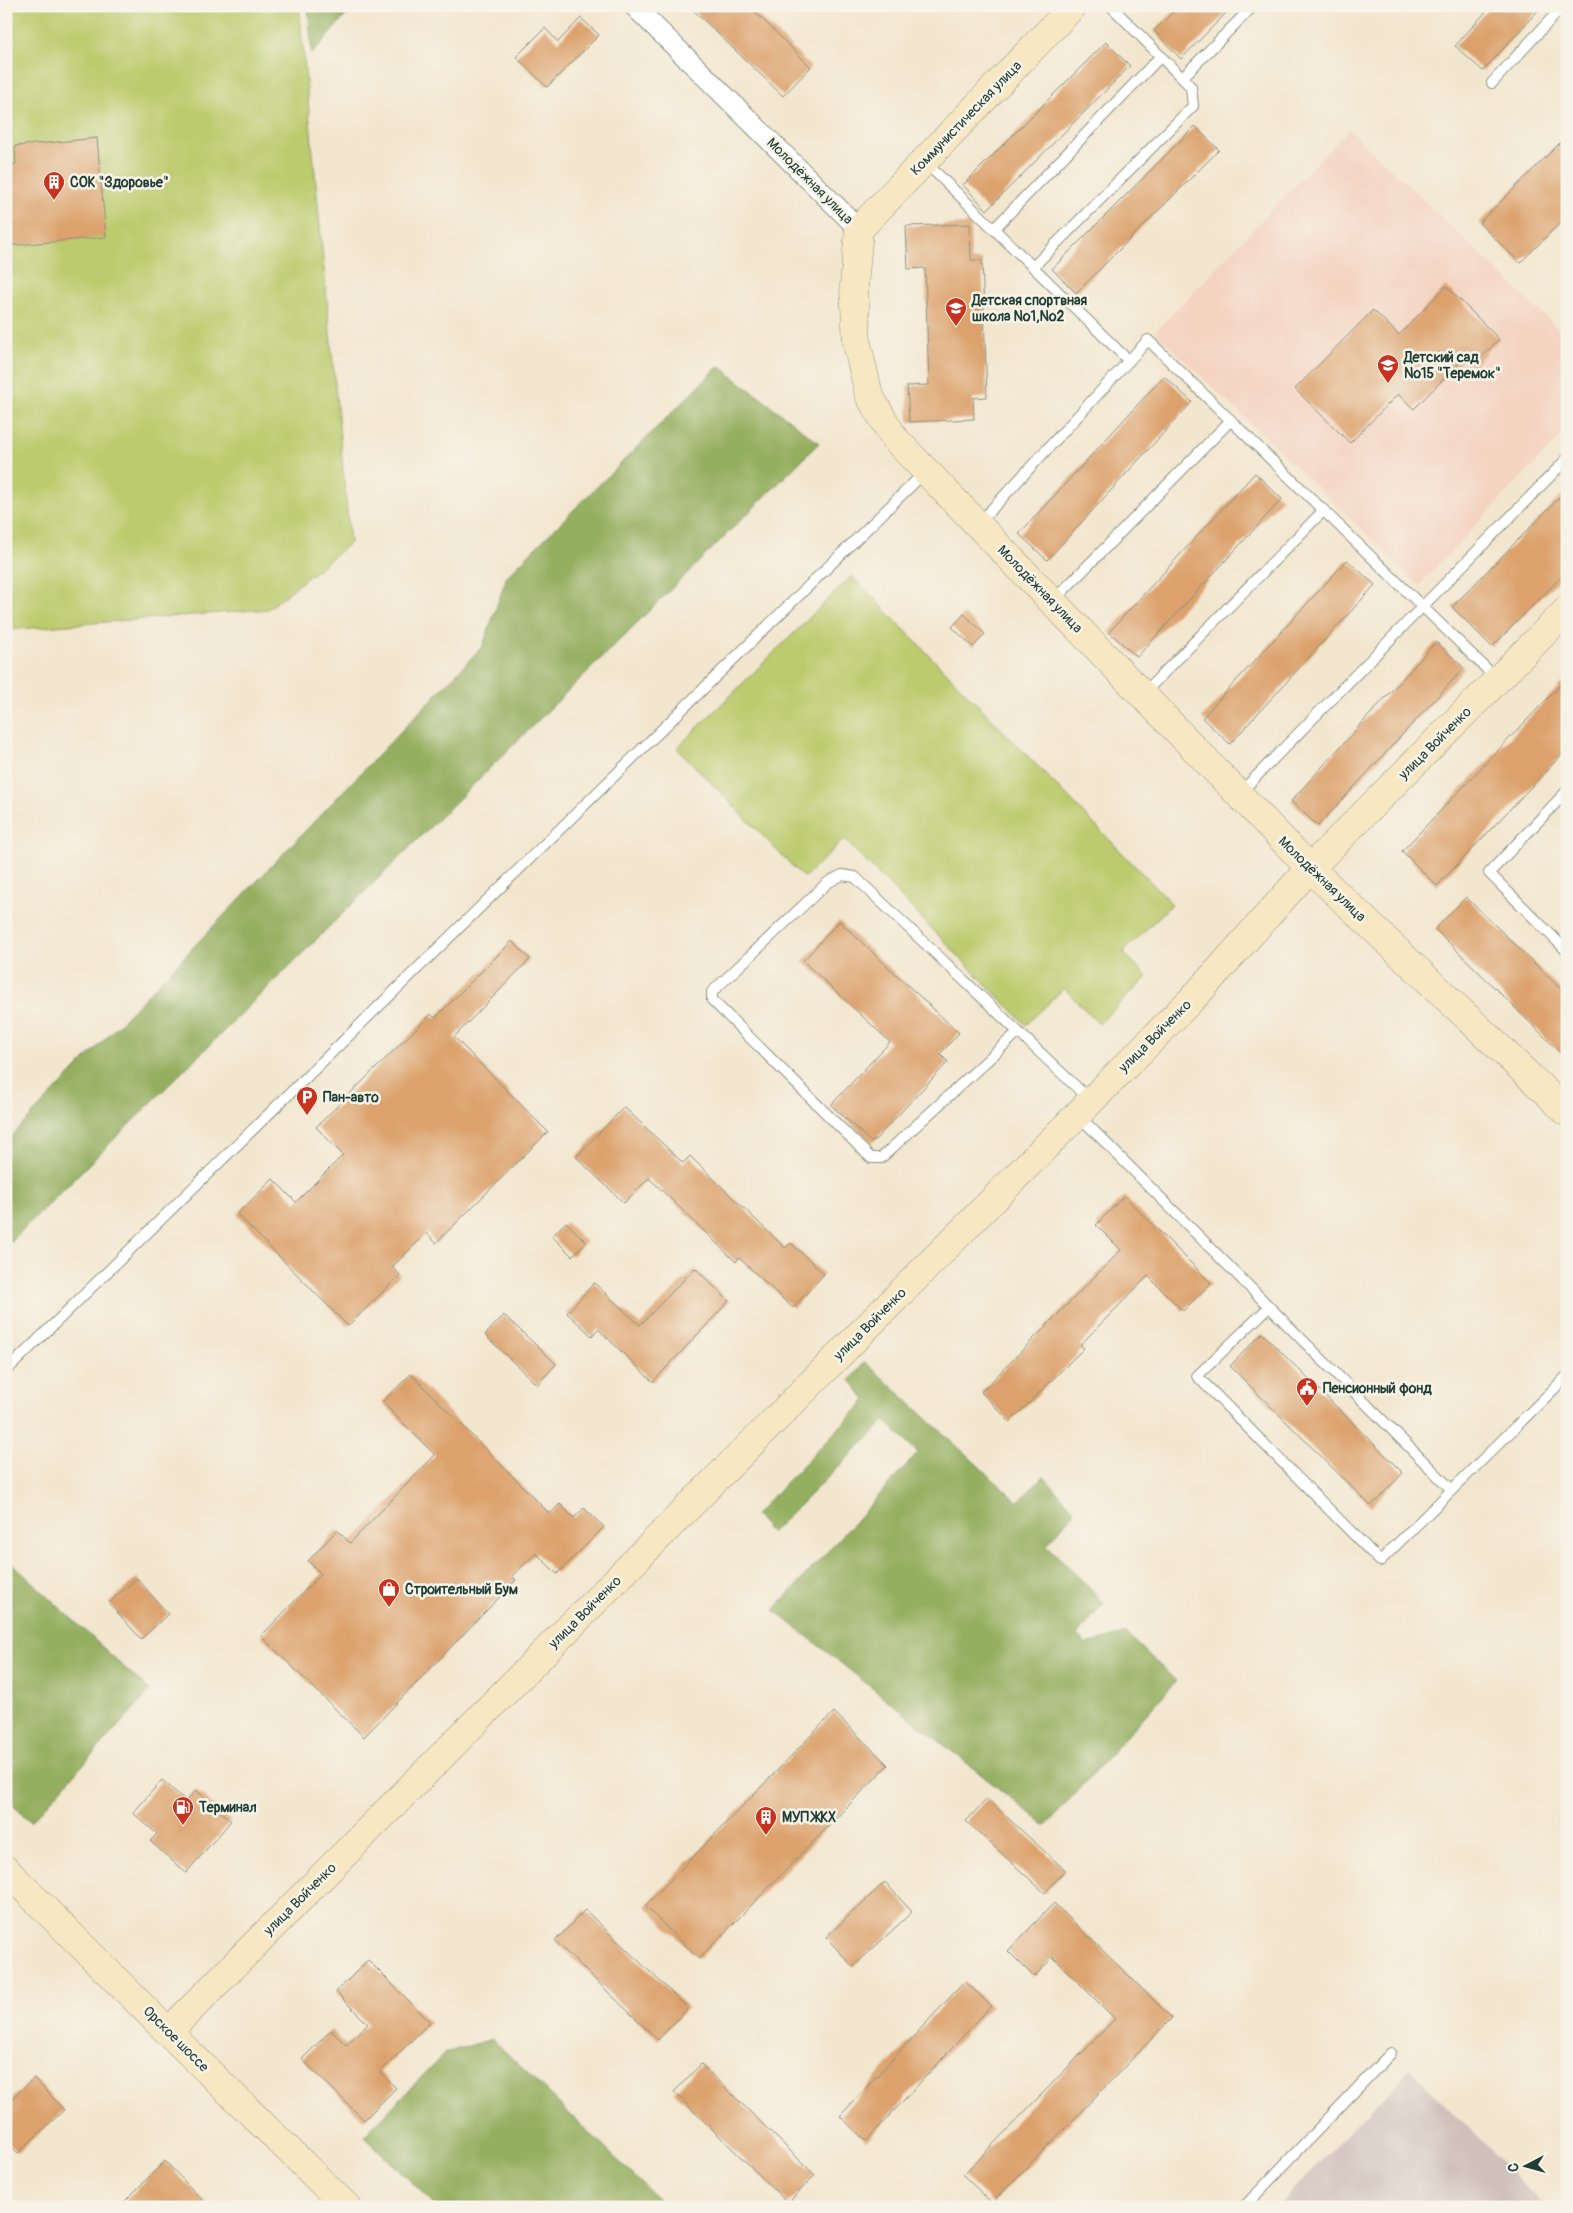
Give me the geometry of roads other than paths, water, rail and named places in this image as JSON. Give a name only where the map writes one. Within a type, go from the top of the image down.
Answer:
[{"type":"main road","name":"Коммунистическая улица","points":[[859,229],[1073,6]]},
{"type":"main road","name":"Молодёжная улица","points":[[859,229],[854,286],[857,344],[869,396],[894,438],[1310,868],[1567,1112]]},
{"type":"main road","name":"улица Войченко","points":[[168,2032],[1197,994],[1310,868],[1567,610]]},
{"type":"main road","name":"Орское шоссе","points":[[6,1870],[347,2207]]},
{"type":"street","name":"Молодёжная улица","points":[[634,6],[859,229]]},
{"type":"lane","points":[[1033,267],[1193,106],[1192,87],[1111,6]]},
{"type":"lane","points":[[1182,78],[1253,6]]},
{"type":"lane","points":[[1492,83],[1563,6]]},
{"type":"lane","points":[[994,229],[1161,56]]},
{"type":"lane","points":[[924,162],[1129,361]]},
{"type":"lane","points":[[978,525],[1148,340],[1498,679]]},
{"type":"lane","points":[[1052,602],[1231,420]]},
{"type":"lane","points":[[1238,794],[1567,459]]},
{"type":"lane","points":[[6,1371],[926,471]]},
{"type":"lane","points":[[1142,695],[1324,510]]},
{"type":"lane","points":[[1567,791],[1489,873],[1567,951]]},
{"type":"lane","points":[[1018,1032],[881,1158],[871,1158],[712,1000],[712,992],[827,883],[842,875],[855,877],[1018,1032],[1084,1108],[1268,1308],[1452,1490]]},
{"type":"lane","points":[[1268,1308],[1197,1376],[1380,1561],[1567,1376]]},
{"type":"lane","points":[[1244,2207],[1391,2053]]},
{"type":"place","name":"СОК \"Здоровье\"","points":[[54,201]]},
{"type":"place","name":"Детская спортвная школа №1,№2","points":[[956,327]]},
{"type":"place","name":"Детский сад №15 \"Теремок\"","points":[[1388,384]]},
{"type":"place","name":"Пан-авто","points":[[307,1116]]},
{"type":"place","name":"Пенсионный фонд","points":[[1307,1407]]},
{"type":"place","name":"Строительный Бум","points":[[389,1608]]},
{"type":"place","name":"Терминал","points":[[183,1826]]},
{"type":"place","name":"МУП ЖКХ","points":[[766,1836]]}]
